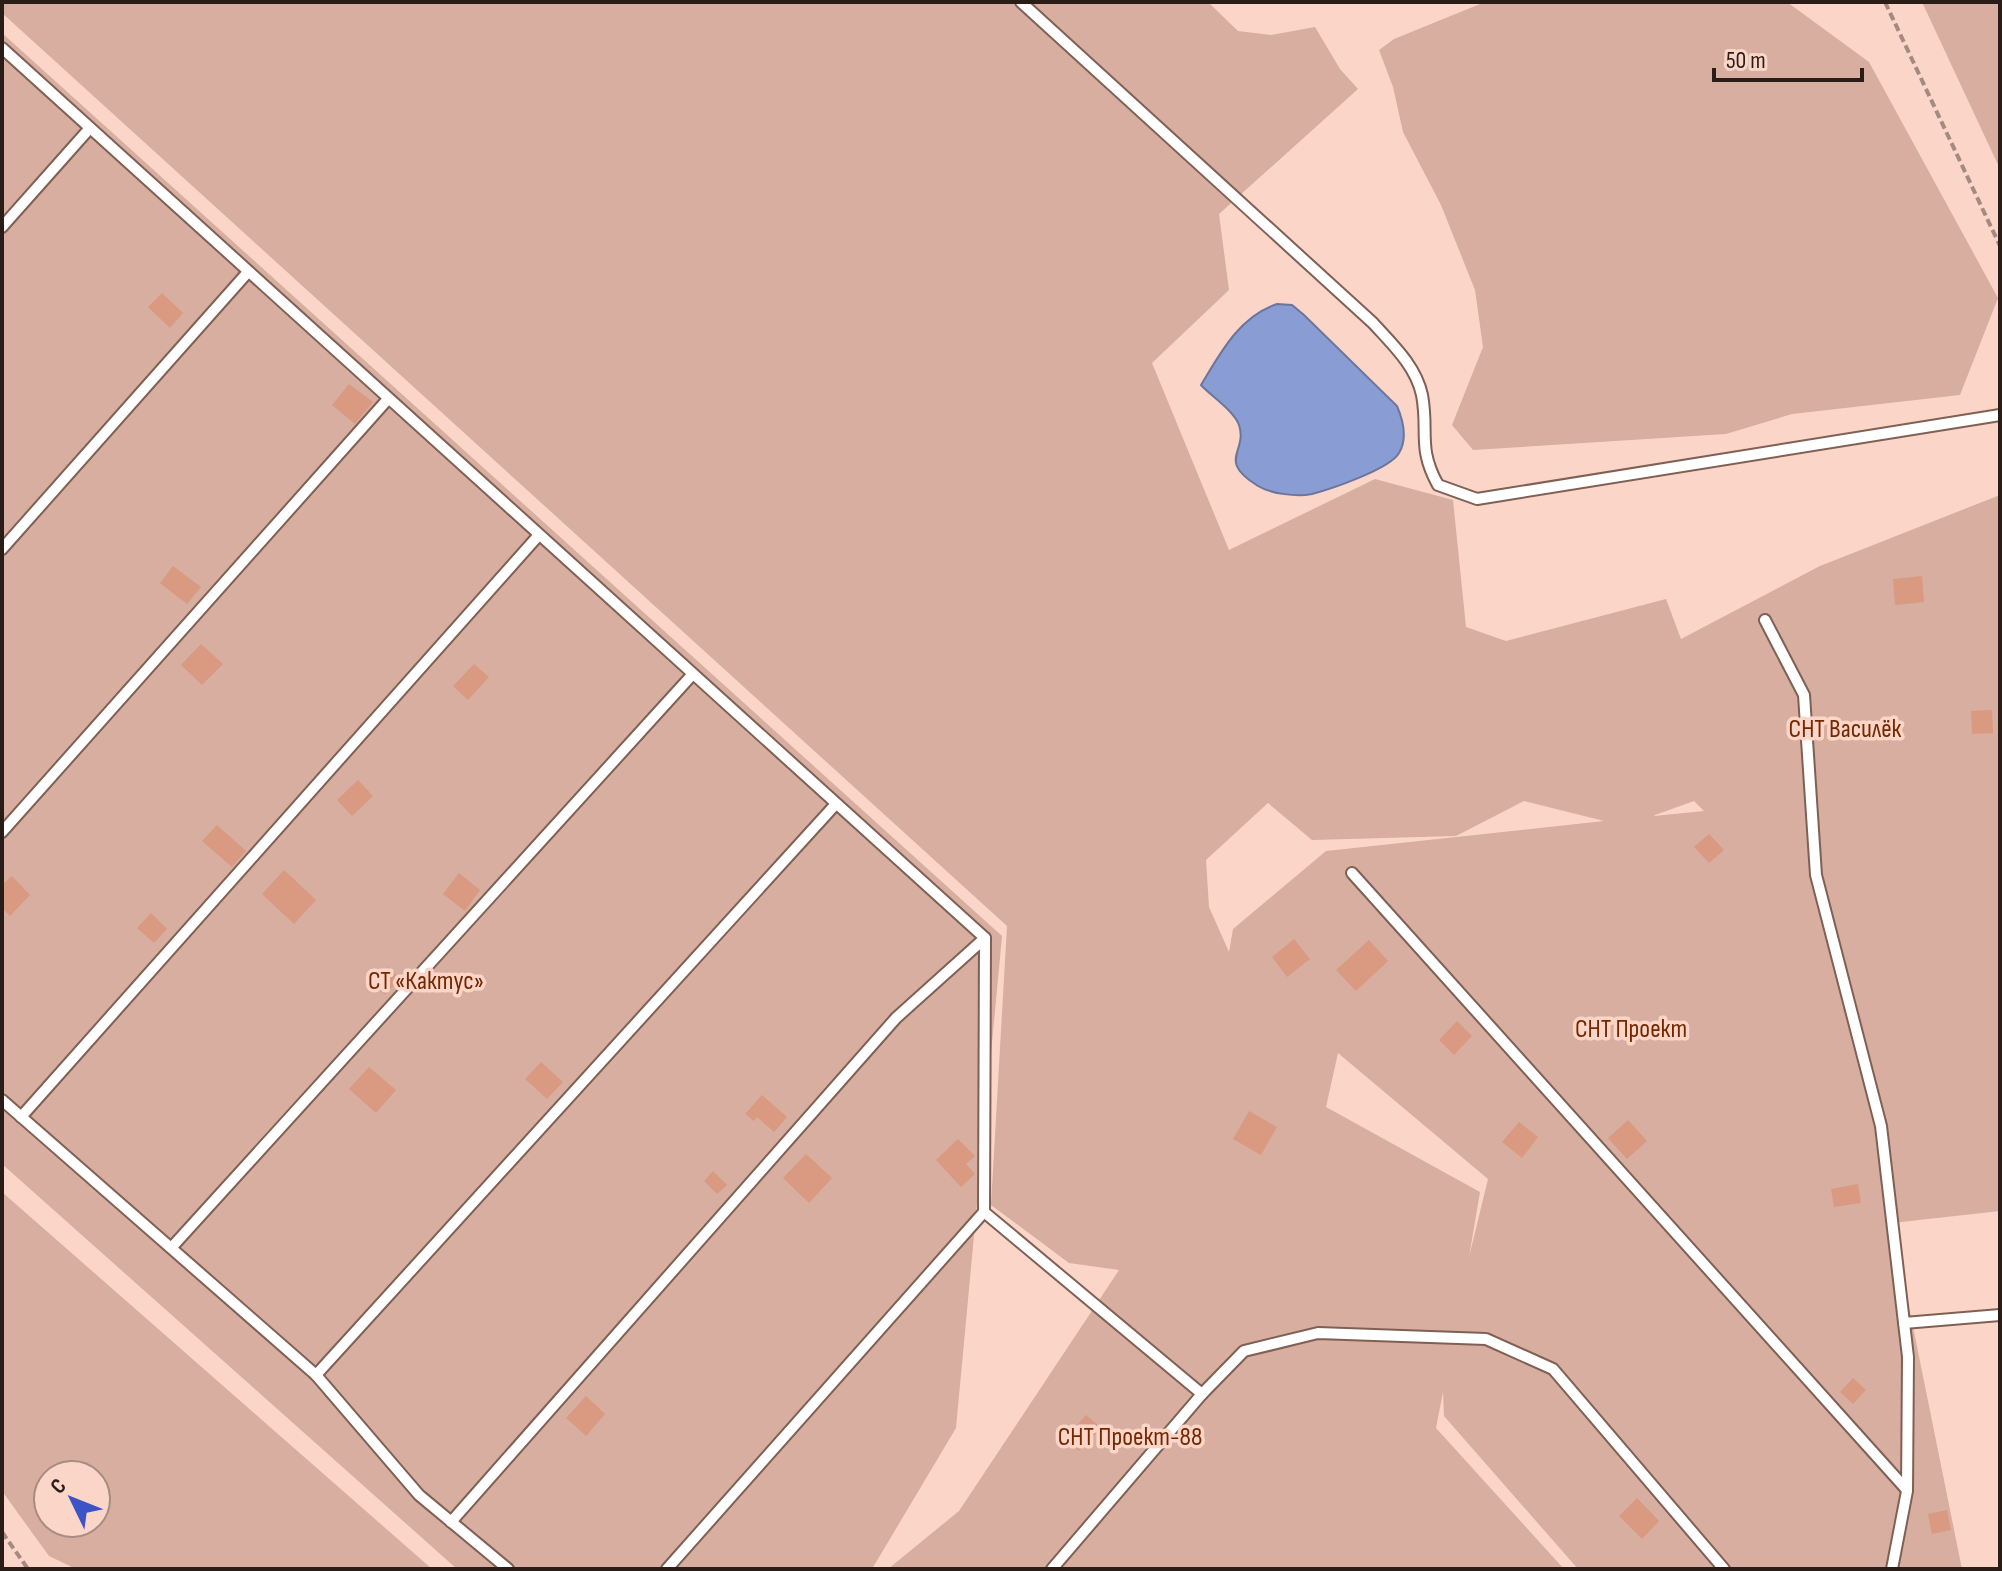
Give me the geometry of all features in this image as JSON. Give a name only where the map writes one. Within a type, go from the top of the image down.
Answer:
[{"type":"lane","points":[[1021,2],[1373,323],[1404,356],[1422,394],[1425,462],[1438,485],[1477,499],[2000,415]]},
{"type":"lane","points":[[2,48],[985,938],[984,1212],[667,1569]]},
{"type":"lane","points":[[2,227],[90,128]]},
{"type":"lane","points":[[2,549],[248,272]]},
{"type":"lane","points":[[2,832],[388,399]]},
{"type":"lane","points":[[21,1117],[538,536]]},
{"type":"lane","points":[[1765,620],[1804,695],[1816,875],[1881,1126],[1908,1357],[1907,1491],[1892,1569]]},
{"type":"lane","points":[[172,1247],[692,675]]},
{"type":"lane","points":[[316,1375],[835,805]]},
{"type":"lane","points":[[1352,873],[1907,1491]]},
{"type":"lane","points":[[451,1522],[896,1018],[985,938]]},
{"type":"lane","points":[[2,1100],[316,1375],[419,1495],[508,1569]]},
{"type":"lane","points":[[984,1212],[1202,1394]]},
{"type":"lane","points":[[1904,1323],[2000,1315]]},
{"type":"lane","points":[[1052,1569],[1202,1394],[1244,1351],[1318,1333],[1486,1339],[1553,1369],[1724,1569]]},
{"type":"path","points":[[1885,2],[2000,246]]},
{"type":"path","points":[[2,1532],[28,1569]]},
{"type":"green space","points":[[2,2],[1208,2],[1238,31],[1271,35],[1315,27],[1340,69],[1358,89],[1219,214],[1229,290],[1152,363],[1229,550],[1375,479],[1453,500],[1466,627],[1506,641],[1666,599],[1681,639],[1820,566],[2000,495],[2000,1211],[1892,1223],[1962,1569],[1578,1569],[1444,1416],[1443,1392],[1436,1428],[1564,1569],[888,1569],[959,1511],[1119,1270],[1069,1263],[991,1205],[1007,926],[2,13]],"holes":[[[1524,801],[1604,821],[1326,851],[1233,929],[1229,952],[1209,907],[1206,860],[1268,803],[1312,840],[1456,836]],[[1694,801],[1704,811],[1654,816],[1655,815]],[[1338,1053],[1488,1179],[1469,1257],[1480,1192],[1326,1107]]]},
{"type":"green space","points":[[1485,2],[1787,2],[1869,62],[1998,298],[1960,395],[1792,414],[1726,434],[1473,450],[1452,425],[1483,347],[1475,290],[1441,205],[1403,132],[1393,87],[1379,50],[1394,39]]},
{"type":"green space","points":[[1922,2],[2000,2],[2000,169]]},
{"type":"green space","name":"СТ «Кактус»","points":[[2,33],[1002,936],[956,1428],[872,1569],[457,1569],[2,1164]]},
{"type":"green space","points":[[2,1192],[432,1569],[76,1569],[49,1556],[37,1539],[112,1539],[112,1459],[32,1459],[32,1532],[2,1491]]},
{"type":"water","points":[[1277,304],[1292,305],[1304,315],[1397,406],[1404,435],[1402,447],[1393,459],[1359,478],[1306,495],[1263,489],[1239,469],[1236,456],[1241,434],[1239,425],[1201,385],[1232,337],[1252,318]]},
{"type":"building","points":[[162,293],[183,313],[170,328],[148,307]]},
{"type":"building","points":[[349,384],[373,402],[355,424],[332,405]]},
{"type":"building","points":[[173,566],[201,587],[187,604],[160,583]]},
{"type":"building","points":[[1922,576],[1924,602],[1895,605],[1893,579]]},
{"type":"building","points":[[201,644],[223,664],[202,685],[181,665]]},
{"type":"building","points":[[474,664],[489,677],[468,700],[453,686]]},
{"type":"building","points":[[1992,710],[1993,733],[1972,734],[1971,711]]},
{"type":"building","points":[[358,780],[373,796],[352,816],[337,800]]},
{"type":"building","points":[[217,825],[246,851],[232,867],[202,841]]},
{"type":"building","points":[[1709,834],[1724,850],[1709,863],[1694,847]]},
{"type":"building","points":[[284,870],[316,900],[294,924],[262,894]]},
{"type":"building","points":[[459,873],[480,890],[465,911],[443,894]]},
{"type":"building","points":[[12,876],[30,895],[10,916],[2,908],[2,885]]},
{"type":"building","points":[[151,913],[167,929],[154,943],[137,928]]},
{"type":"building","points":[[1294,939],[1310,959],[1287,977],[1272,957]]},
{"type":"building","points":[[1369,940],[1388,961],[1356,991],[1336,970]]},
{"type":"building","points":[[388,967],[400,978],[385,995],[372,984]]},
{"type":"building","points":[[1457,1021],[1472,1036],[1454,1055],[1439,1040]]},
{"type":"building","points":[[541,1062],[563,1082],[547,1099],[525,1079]]},
{"type":"building","points":[[369,1067],[396,1090],[376,1113],[349,1089]]},
{"type":"building","points":[[762,1095],[787,1117],[774,1132],[757,1117],[754,1121],[745,1114]]},
{"type":"building","points":[[1249,1111],[1277,1127],[1261,1155],[1233,1139]]},
{"type":"building","points":[[1628,1120],[1647,1141],[1627,1159],[1608,1138]]},
{"type":"building","points":[[1519,1122],[1538,1137],[1522,1158],[1502,1142]]},
{"type":"building","points":[[958,1139],[975,1156],[966,1164],[975,1174],[961,1187],[936,1160]]},
{"type":"building","points":[[806,1154],[832,1178],[809,1203],[783,1178]]},
{"type":"building","points":[[713,1171],[727,1185],[717,1194],[704,1181]]},
{"type":"building","points":[[1858,1184],[1861,1203],[1834,1207],[1831,1189]]},
{"type":"building","points":[[1853,1378],[1866,1390],[1853,1404],[1840,1392]]},
{"type":"building","points":[[586,1396],[605,1414],[586,1436],[566,1418]]},
{"type":"building","points":[[1086,1415],[1101,1428],[1079,1451],[1065,1439]]},
{"type":"building","points":[[1637,1498],[1659,1521],[1642,1539],[1619,1516]]},
{"type":"building","points":[[1947,1510],[1951,1530],[1932,1534],[1928,1514]]},
{"type":"park label","name":"СНТ Василёк","points":[[1845,728]]},
{"type":"park label","name":"СНТ Проект","points":[[1631,1028]]},
{"type":"park label","name":"СНТ Проект-88","points":[[1130,1436]]}]
